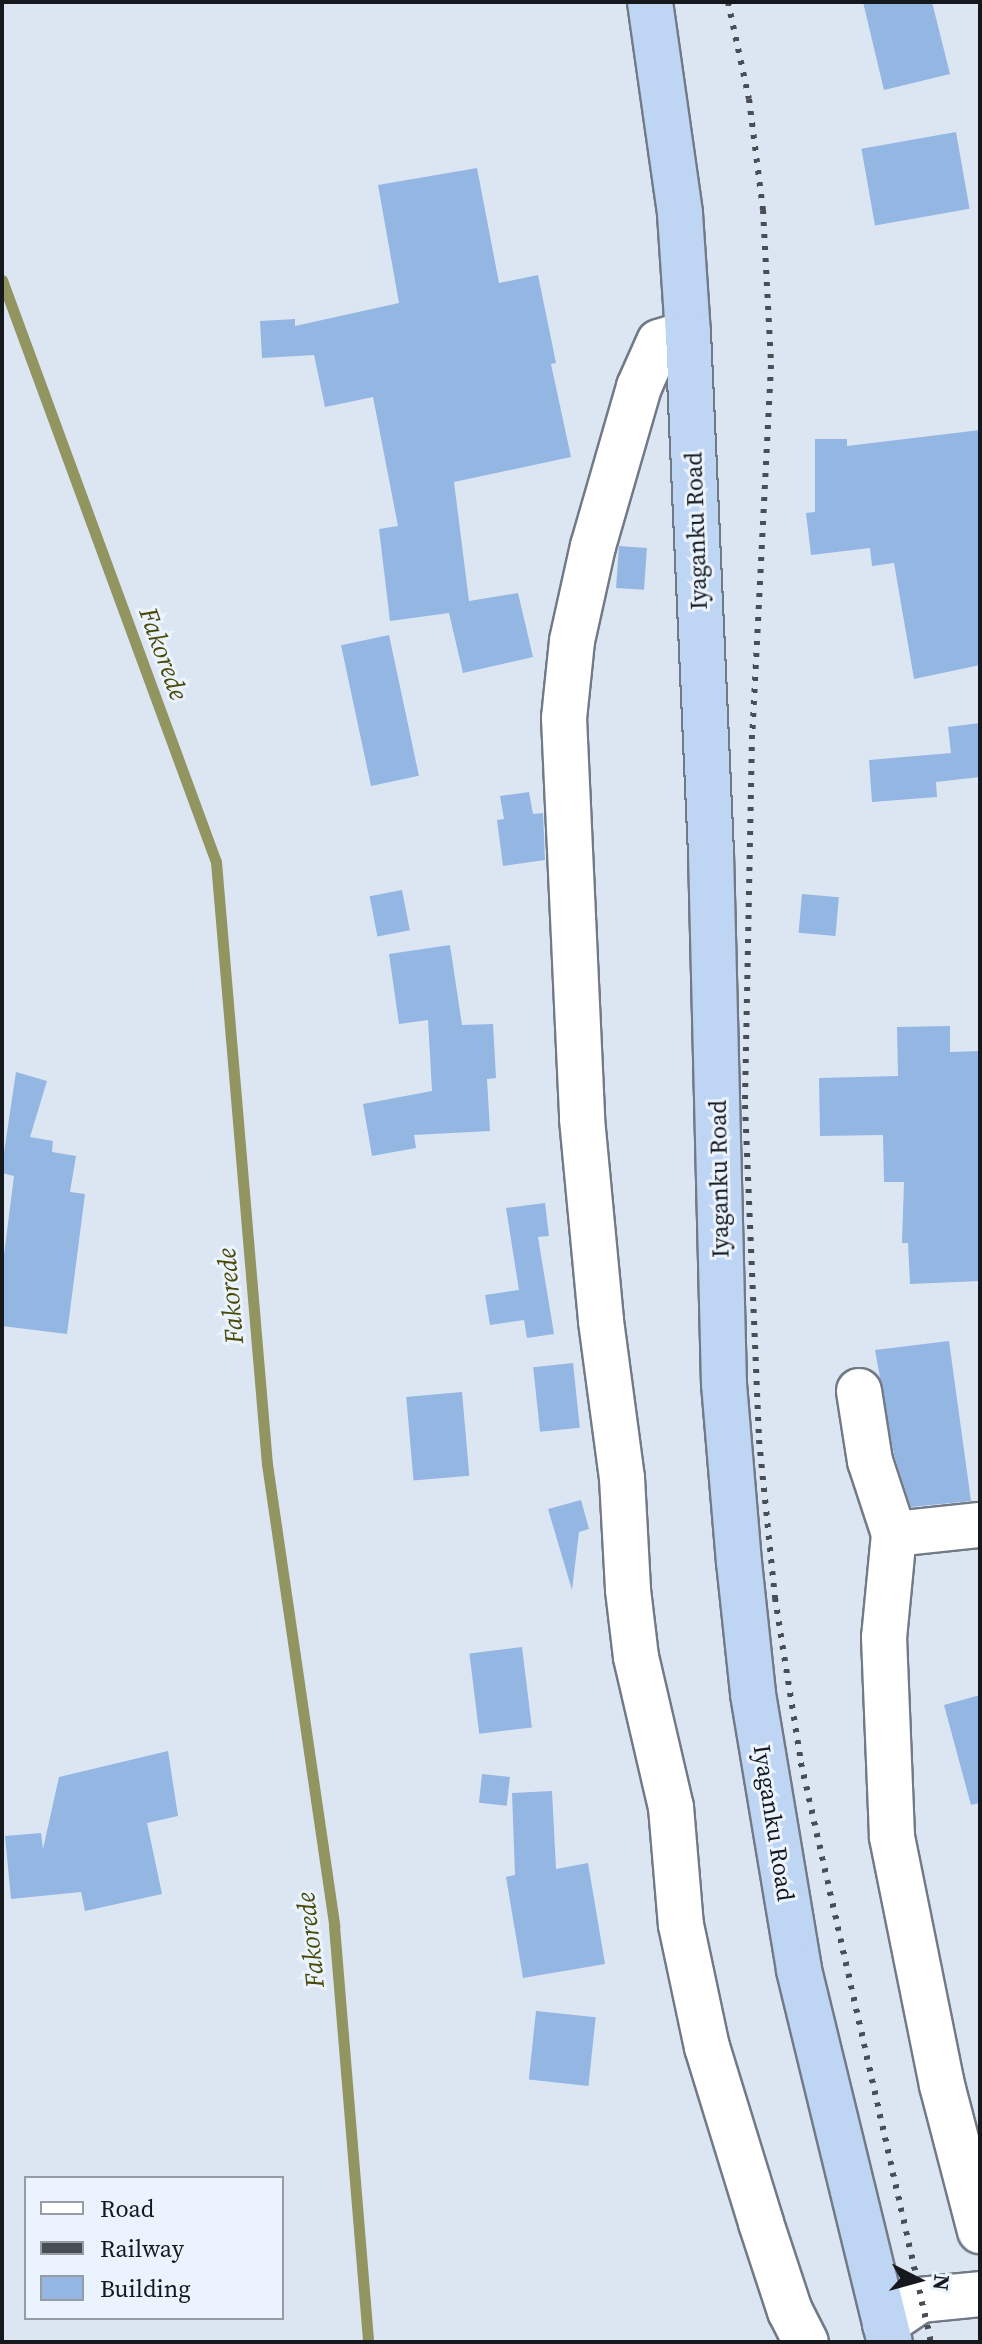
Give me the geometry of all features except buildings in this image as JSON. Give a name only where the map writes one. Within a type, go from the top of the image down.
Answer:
[{"type":"highway","name":"Iyaganku Road","points":[[650,2],[680,214],[688,333],[711,853],[724,1384],[740,1576],[753,1694],[799,1970],[888,2333]]},
{"type":"street","points":[[688,333],[659,342],[639,387],[593,546],[572,641],[564,718],[582,1119],[601,1321],[622,1478],[629,1603],[636,1657],[671,1807],[681,1925],[707,2047],[775,2267],[790,2311],[806,2342]]},
{"type":"street","points":[[859,1391],[870,1461],[894,1534],[884,1637],[892,1837],[942,2085],[980,2231]]},
{"type":"street","points":[[894,1534],[980,1525]]},
{"type":"street","points":[[888,2333],[920,2300],[980,2294]]},
{"type":"waterway","name":"Fakorede","points":[[2,280],[216,862],[267,1464],[334,1926],[368,2342]]},
{"type":"railway","points":[[728,2],[749,99],[763,210],[771,365],[752,735],[745,1105],[759,1440],[775,1598],[801,1763],[931,2342]]}]
